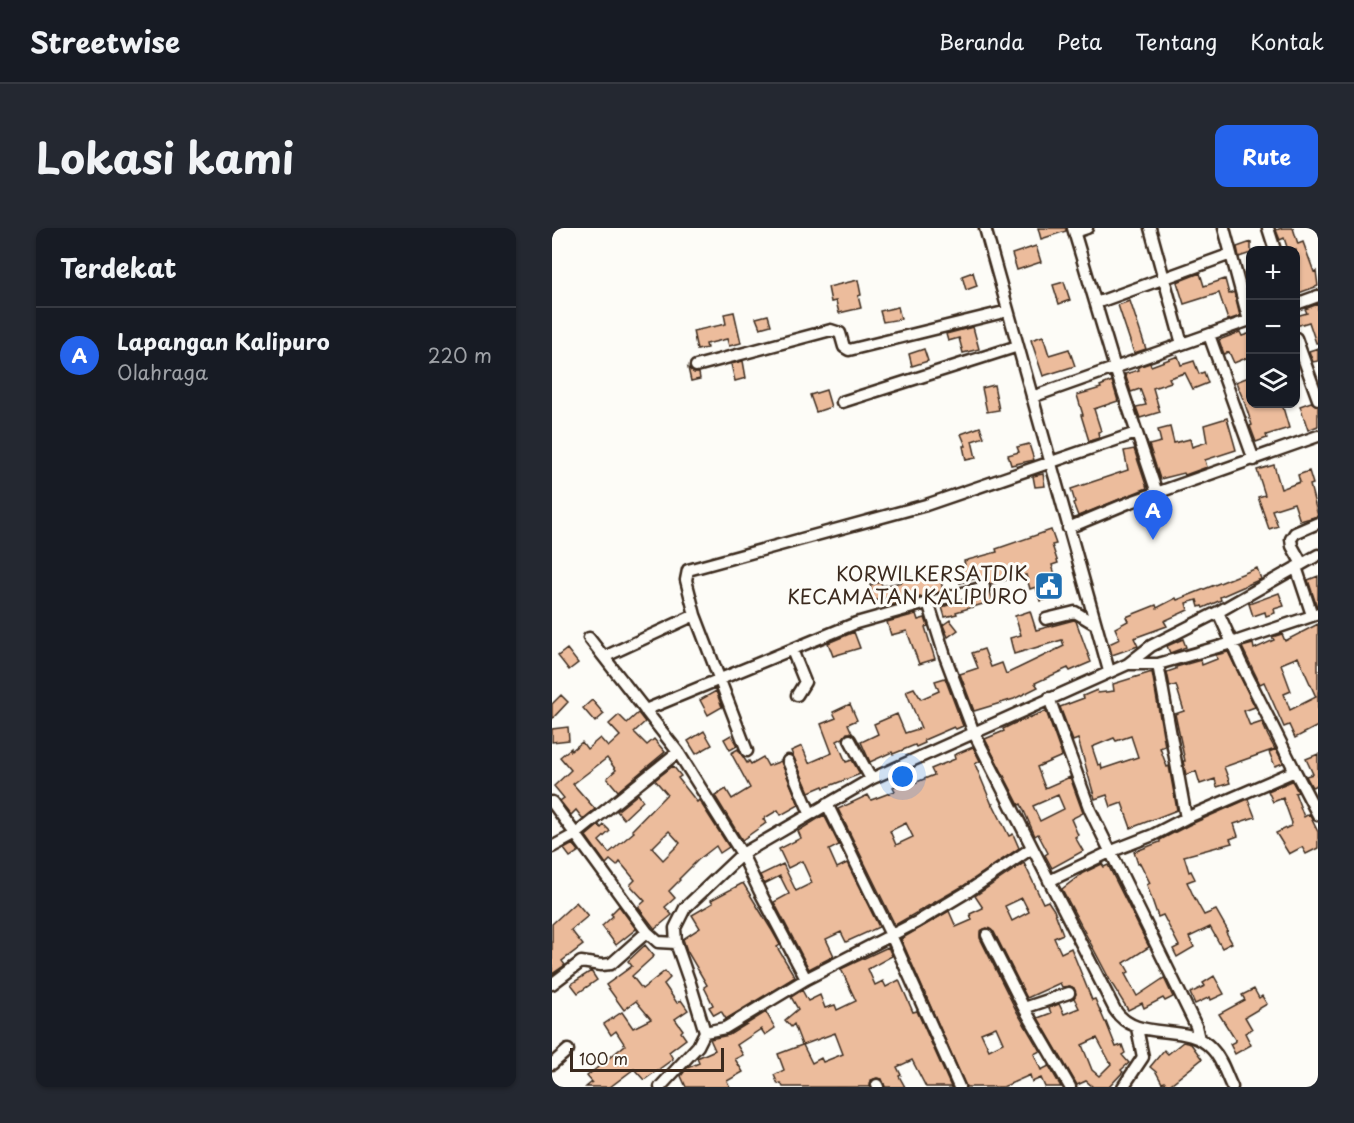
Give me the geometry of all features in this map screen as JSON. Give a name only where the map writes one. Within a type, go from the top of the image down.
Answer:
[{"type":"street","points":[[985,228],[1109,671]]},
{"type":"street","points":[[1087,228],[1074,230],[1115,368],[1157,493]]},
{"type":"street","points":[[1150,228],[1182,344]]},
{"type":"street","points":[[1224,228],[1246,307]]},
{"type":"street","points":[[1268,228],[1274,246]]},
{"type":"street","points":[[1096,303],[1231,254]]},
{"type":"street","points":[[1300,303],[1318,296]]},
{"type":"street","points":[[696,366],[831,330],[840,333],[844,347],[849,350],[1008,311]]},
{"type":"street","points":[[1032,397],[1246,322]]},
{"type":"street","points":[[1209,335],[1254,460]]},
{"type":"street","points":[[842,402],[1018,346]]},
{"type":"street","points":[[1300,349],[1318,399]]},
{"type":"street","points":[[747,751],[695,615],[686,580],[688,570],[926,505],[1136,433]]},
{"type":"street","points":[[1068,528],[1157,493],[1318,436]]},
{"type":"street","points":[[1128,664],[1158,664],[1232,643],[1315,615],[1291,539],[1295,533],[1318,523]]},
{"type":"street","points":[[664,1086],[698,1046],[705,1032],[676,943],[675,928],[681,914],[742,854],[871,779],[1128,664],[1151,646],[1218,612],[1318,555]]},
{"type":"street","points":[[645,710],[866,620],[984,587]]},
{"type":"street","points":[[928,602],[945,656],[974,733],[1114,1010],[1122,1019],[1137,1028],[1195,1038],[1214,1051],[1232,1087]]},
{"type":"street","points":[[1046,619],[1075,612],[1095,624]]},
{"type":"street","points":[[1218,612],[1318,815]]},
{"type":"street","points":[[604,657],[695,615]]},
{"type":"street","points":[[589,638],[678,752],[742,854],[806,979]]},
{"type":"street","points":[[792,650],[805,682],[797,695]]},
{"type":"street","points":[[1158,664],[1184,812]]},
{"type":"street","points":[[1049,698],[1090,810],[1196,1026],[1195,1038]]},
{"type":"street","points":[[850,740],[871,779]]},
{"type":"street","points":[[552,847],[576,834],[678,752]]},
{"type":"street","points":[[788,761],[810,813]]},
{"type":"street","points":[[1046,876],[1108,844],[1153,835],[1184,812],[1292,764]]},
{"type":"street","points":[[552,802],[647,932],[658,942],[676,943]]},
{"type":"street","points":[[827,804],[891,934],[959,1087]]},
{"type":"street","points":[[705,1032],[725,1028],[806,979],[967,892],[1032,848]]},
{"type":"street","points":[[552,984],[581,962],[611,964],[647,932]]},
{"type":"street","points":[[987,935],[1023,1008],[1070,1087]]},
{"type":"street","points":[[1023,1008],[1070,993]]},
{"type":"street","points":[[1123,1087],[1143,1057],[1137,1028]]},
{"type":"street","points":[[552,1064],[568,1050]]},
{"type":"building","points":[[1038,228],[1066,228],[1066,231],[1041,239]]},
{"type":"building","points":[[1293,228],[1298,244],[1303,242],[1314,272],[1316,271],[1318,286],[1300,293],[1300,246],[1287,246],[1284,238],[1280,240],[1276,230]]},
{"type":"building","points":[[1251,242],[1251,246],[1246,246],[1246,255],[1239,257],[1237,247]]},
{"type":"building","points":[[1036,246],[1041,262],[1017,270],[1012,254]]},
{"type":"building","points":[[973,272],[977,286],[966,290],[962,276]]},
{"type":"building","points":[[1200,273],[1204,286],[1225,279],[1229,294],[1234,292],[1240,316],[1228,320],[1219,293],[1184,304],[1177,282]]},
{"type":"building","points":[[858,280],[861,308],[839,313],[836,301],[831,302],[828,287]]},
{"type":"building","points":[[1064,282],[1070,300],[1059,304],[1053,285]]},
{"type":"building","points":[[1130,301],[1146,349],[1134,353],[1118,305]]},
{"type":"building","points":[[1318,304],[1318,343],[1316,343],[1309,322],[1300,325],[1300,315],[1307,313],[1305,309]]},
{"type":"building","points":[[898,307],[901,319],[883,322],[880,311]]},
{"type":"building","points":[[734,312],[741,343],[729,346],[727,339],[706,344],[707,348],[697,350],[693,331],[726,324],[724,314]]},
{"type":"building","points":[[768,315],[771,325],[760,328],[756,318]]},
{"type":"building","points":[[973,327],[979,349],[963,353],[959,338],[948,341],[946,334]]},
{"type":"building","points":[[1240,332],[1242,336],[1246,335],[1246,358],[1234,363],[1229,352],[1224,354],[1219,340]]},
{"type":"building","points":[[1043,336],[1049,355],[1069,349],[1075,366],[1043,376],[1031,340]]},
{"type":"building","points":[[1318,348],[1318,361],[1313,362],[1309,351]]},
{"type":"building","points":[[924,349],[928,361],[912,366],[909,354]]},
{"type":"building","points":[[1178,356],[1181,365],[1194,361],[1199,374],[1204,372],[1208,383],[1193,389],[1185,373],[1169,378],[1171,382],[1153,388],[1160,412],[1140,418],[1136,407],[1146,405],[1140,389],[1131,392],[1125,374],[1139,370],[1138,367],[1150,363],[1151,366]]},
{"type":"building","points":[[743,361],[746,378],[735,381],[731,364]]},
{"type":"building","points":[[688,368],[694,373],[699,373],[700,379],[691,381]]},
{"type":"building","points":[[1246,378],[1246,407],[1245,404],[1236,382]]},
{"type":"building","points":[[1112,381],[1118,401],[1094,409],[1101,431],[1098,432],[1099,438],[1089,441],[1077,395],[1101,388],[1100,386]]},
{"type":"building","points":[[994,385],[999,410],[987,412],[982,388]]},
{"type":"building","points":[[826,390],[831,407],[816,412],[810,395]]},
{"type":"building","points":[[1311,402],[1318,406],[1318,426],[1308,430],[1300,406]]},
{"type":"building","points":[[1246,408],[1283,408],[1289,428],[1266,435],[1267,438],[1256,442],[1250,426],[1252,425]]},
{"type":"building","points":[[1227,418],[1236,450],[1205,460],[1207,467],[1185,475],[1184,473],[1160,479],[1149,445],[1161,442],[1158,430],[1170,427],[1174,443],[1190,439],[1192,447],[1207,442],[1204,425]]},
{"type":"building","points":[[980,427],[984,437],[972,441],[976,458],[966,460],[963,446],[966,446],[961,434]]},
{"type":"building","points":[[1029,444],[1034,460],[1011,465],[1008,455],[1019,452],[1017,447]]},
{"type":"building","points":[[1134,449],[1147,488],[1078,516],[1071,489],[1128,470],[1124,451]]},
{"type":"building","points":[[1274,465],[1281,489],[1300,482],[1298,475],[1309,471],[1318,516],[1300,521],[1294,503],[1272,510],[1278,526],[1269,529],[1258,497],[1265,495],[1257,470]]},
{"type":"building","points":[[1043,474],[1045,486],[1035,487],[1033,476]]},
{"type":"building","points":[[1051,530],[1056,544],[1052,545],[1058,563],[1052,565],[1057,581],[1047,584],[1051,598],[1040,601],[1036,587],[1030,589],[1026,575],[991,584],[985,580],[978,581],[977,578],[960,583],[955,568],[965,565],[964,561],[997,552],[996,549]]},
{"type":"building","points":[[942,566],[946,579],[941,580],[943,591],[891,605],[889,597],[874,601],[870,585],[881,582],[882,586],[902,582],[901,580],[911,577],[912,580],[929,575],[928,570]]},
{"type":"building","points":[[1257,568],[1261,579],[1220,597],[1221,600],[1203,608],[1199,607],[1197,600],[1186,603],[1188,610],[1164,621],[1167,626],[1134,638],[1138,646],[1112,655],[1109,644],[1120,639],[1115,628],[1128,621],[1126,617],[1156,605],[1157,608],[1176,598],[1177,600]]},
{"type":"building","points":[[1318,576],[1318,607],[1317,607],[1308,580]]},
{"type":"building","points":[[990,591],[993,601],[945,617],[942,607]]},
{"type":"building","points":[[1279,593],[1284,606],[1274,609],[1275,613],[1266,616],[1265,612],[1253,616],[1249,604]]},
{"type":"building","points":[[1030,611],[1036,630],[1076,621],[1091,662],[1070,671],[1068,668],[1035,683],[1038,687],[1014,699],[974,711],[960,674],[978,668],[972,653],[984,649],[991,667],[1002,663],[1006,674],[1064,646],[1062,640],[1014,654],[1010,638],[1021,635],[1015,616]]},
{"type":"building","points":[[916,614],[918,620],[925,618],[928,626],[925,627],[935,659],[919,664],[907,631],[891,635],[887,622]]},
{"type":"building","points":[[950,620],[958,630],[948,637],[943,625]]},
{"type":"building","points":[[1318,624],[1318,726],[1295,738],[1289,725],[1284,727],[1264,682],[1260,684],[1242,647],[1253,644],[1254,649],[1274,640],[1272,637],[1282,634],[1285,641]],"holes":[[[1298,657],[1316,697],[1290,710],[1284,694],[1291,691],[1281,664]]]},
{"type":"building","points":[[854,632],[860,648],[833,656],[828,643]]},
{"type":"building","points":[[1183,639],[1186,647],[1170,653],[1167,646]]},
{"type":"building","points":[[567,649],[578,663],[569,670],[558,656]]},
{"type":"building","points":[[1228,652],[1255,707],[1244,711],[1250,726],[1262,722],[1275,749],[1224,767],[1230,783],[1217,787],[1215,779],[1200,784],[1196,771],[1186,775],[1175,714],[1184,711],[1176,685],[1170,687],[1167,672],[1201,660],[1202,665],[1217,659],[1216,655]]},
{"type":"building","points":[[1152,672],[1165,746],[1160,748],[1167,767],[1169,766],[1177,810],[1131,828],[1122,803],[1111,807],[1107,795],[1095,799],[1078,739],[1073,741],[1060,707],[1084,698],[1083,696],[1097,690],[1098,693],[1114,691],[1113,684]],"holes":[[[1131,736],[1138,757],[1102,769],[1101,764],[1098,765],[1092,747],[1114,738],[1116,741]]]},
{"type":"building","points":[[945,678],[963,726],[956,729],[954,727],[924,740],[925,743],[916,747],[915,745],[893,754],[892,752],[870,762],[861,742],[878,734],[874,724],[897,714],[905,733],[921,728],[906,691],[914,688],[921,699],[939,691],[935,681]]},
{"type":"building","points":[[716,691],[722,707],[708,715],[700,700]]},
{"type":"building","points":[[561,695],[568,702],[552,719],[552,704]]},
{"type":"building","points":[[592,700],[604,714],[595,722],[583,708]]},
{"type":"building","points":[[850,704],[857,720],[848,724],[852,733],[847,733],[837,741],[846,762],[852,760],[860,774],[809,792],[791,751],[802,746],[809,763],[832,753],[821,724],[836,718],[833,712]]},
{"type":"building","points":[[1046,711],[1062,756],[1037,767],[1045,788],[1070,777],[1083,813],[1071,819],[1078,835],[1075,837],[1083,851],[1052,868],[1045,855],[1048,853],[1038,834],[1035,836],[1021,804],[1019,805],[985,739],[1004,731],[1003,729]],"holes":[[[1058,795],[1064,809],[1040,821],[1033,806]]]},
{"type":"building","points":[[638,713],[645,722],[634,732],[647,745],[654,739],[665,752],[618,791],[607,778],[616,770],[607,758],[573,784],[595,809],[583,819],[576,810],[571,815],[560,801],[564,798],[554,786],[571,770],[560,757],[582,742],[587,749],[600,738],[608,747],[620,736],[609,724],[619,715],[627,723]]},
{"type":"building","points":[[568,727],[569,740],[552,742],[552,729]]},
{"type":"building","points":[[704,731],[712,745],[696,754],[688,741]]},
{"type":"building","points":[[731,735],[737,746],[730,750],[724,739]]},
{"type":"building","points":[[973,747],[980,761],[975,764],[992,805],[1009,836],[1013,834],[1019,848],[963,886],[895,925],[838,809],[868,795],[871,800],[895,791],[893,787],[906,782],[907,786],[934,775],[931,769],[955,759],[954,755]],"holes":[[[906,823],[913,837],[896,845],[890,831]]]},
{"type":"building","points":[[738,749],[747,763],[749,761],[751,764],[763,757],[768,766],[781,761],[799,805],[781,815],[778,810],[763,819],[766,823],[742,840],[715,796],[726,789],[732,799],[750,788],[731,753]]},
{"type":"building","points":[[1276,749],[1283,763],[1275,766],[1269,752]]},
{"type":"building","points":[[1318,754],[1318,787],[1317,785],[1312,787],[1306,776],[1313,774],[1306,759]]},
{"type":"building","points":[[673,766],[681,776],[678,778],[697,802],[699,800],[729,847],[720,853],[716,846],[679,879],[669,891],[675,898],[665,907],[672,915],[655,929],[638,907],[645,901],[630,885],[635,880],[620,862],[617,866],[610,860],[606,864],[586,836],[599,825],[601,828],[604,825],[610,831],[599,841],[609,853],[634,832],[632,830],[667,794],[655,780]],"holes":[[[669,831],[680,843],[663,860],[652,848]]]},
{"type":"building","points":[[1292,781],[1298,792],[1295,793],[1304,817],[1309,814],[1318,832],[1318,848],[1306,854],[1302,847],[1289,854],[1276,833],[1291,826],[1292,823],[1283,798],[1273,802],[1268,791]]},
{"type":"building","points":[[638,794],[643,801],[624,819],[617,811]]},
{"type":"building","points":[[1248,799],[1255,817],[1234,824],[1238,836],[1230,839],[1232,843],[1184,856],[1189,872],[1191,871],[1195,879],[1187,882],[1194,897],[1204,915],[1216,910],[1232,943],[1222,948],[1210,927],[1189,937],[1194,947],[1177,957],[1173,949],[1179,946],[1163,915],[1158,917],[1147,885],[1150,883],[1140,863],[1138,864],[1134,852],[1160,842],[1189,825]]},
{"type":"building","points":[[824,815],[839,845],[829,850],[837,868],[847,863],[879,927],[846,942],[841,932],[826,939],[834,956],[809,969],[774,902],[789,894],[780,876],[764,884],[760,875],[783,864],[796,891],[812,883],[802,861],[788,868],[779,849],[801,838],[798,831]]},
{"type":"building","points":[[573,844],[579,851],[570,857],[564,849]]},
{"type":"building","points":[[1024,863],[1043,903],[1048,901],[1054,910],[1063,934],[1054,938],[1061,953],[1071,948],[1092,1000],[1095,999],[1116,1047],[1122,1045],[1125,1053],[1122,1055],[1129,1063],[1109,1087],[1093,1087],[1086,1081],[1077,1085],[1038,1018],[1051,1013],[1049,1008],[1059,1004],[1064,1014],[1079,1008],[1074,998],[1076,994],[1074,988],[1062,987],[1060,983],[1027,998],[994,932],[987,928],[980,931],[980,938],[1017,1012],[1040,1051],[1034,1054],[1041,1070],[1049,1066],[1061,1087],[1045,1087],[1041,1078],[1032,1082],[1030,1075],[1003,1087],[966,1087],[901,939],[949,911],[956,927],[972,920],[970,914],[983,908],[975,896]],"holes":[[[1022,898],[1029,912],[1012,921],[1005,906]],[[996,1027],[1003,1043],[989,1050],[981,1033]],[[1097,1038],[1111,1064],[1099,1076],[1092,1070],[1082,1045]]]},
{"type":"building","points":[[1102,864],[1104,867],[1108,865],[1149,947],[1124,963],[1129,972],[1125,974],[1137,996],[1164,978],[1173,997],[1165,1001],[1163,998],[1144,1008],[1142,1003],[1128,1010],[1062,889],[1083,873]]},
{"type":"building","points":[[743,883],[780,945],[777,947],[795,977],[726,1019],[721,1011],[714,1015],[709,1007],[713,1005],[704,987],[707,985],[687,951],[683,939],[700,928],[692,915],[713,903],[711,900]]},
{"type":"building","points":[[576,902],[588,916],[571,930],[583,945],[562,961],[565,965],[552,974],[552,924]]},
{"type":"building","points":[[619,906],[636,929],[616,945],[602,926],[613,916],[611,914]]},
{"type":"building","points":[[645,945],[654,956],[632,976],[642,989],[665,971],[670,978],[664,984],[677,1003],[681,1000],[688,1010],[675,1019],[686,1039],[669,1052],[673,1059],[644,1080],[634,1069],[610,1087],[586,1087],[592,1082],[587,1076],[625,1045],[616,1031],[611,1035],[604,1024],[622,1012],[633,1028],[651,1019],[636,1001],[624,1010],[606,985],[632,966],[628,961]]},
{"type":"building","points":[[888,947],[892,956],[868,969],[875,985],[883,981],[886,987],[899,980],[913,1012],[917,1011],[951,1087],[926,1087],[912,1060],[897,1067],[905,1087],[885,1087],[882,1079],[877,1078],[871,1080],[870,1087],[783,1087],[781,1083],[778,1084],[774,1075],[784,1070],[778,1054],[802,1045],[794,1024],[791,1027],[785,1020],[798,1009],[791,997],[802,990],[808,1001],[820,995],[825,1008],[835,1005],[837,1010],[856,1001],[841,969]],"holes":[[[835,1033],[843,1054],[823,1062],[821,1058],[812,1063],[803,1045]]]},
{"type":"building","points":[[591,971],[597,980],[578,993],[571,984]]},
{"type":"building","points":[[1214,976],[1224,994],[1195,1004],[1190,993],[1205,986],[1203,983]]},
{"type":"building","points":[[1254,989],[1259,998],[1262,996],[1267,1004],[1245,1017],[1252,1029],[1245,1033],[1251,1045],[1235,1054],[1230,1044],[1236,1041],[1219,1014],[1245,1000],[1242,995]]},
{"type":"building","points":[[766,1012],[775,1028],[765,1035],[761,1029],[737,1045],[743,1055],[735,1059],[743,1072],[727,1081],[730,1087],[686,1087],[681,1076],[687,1068],[699,1063],[697,1058],[715,1050],[710,1039],[729,1035]]},
{"type":"building","points":[[1183,1042],[1191,1044],[1202,1059],[1167,1087],[1150,1067],[1164,1050],[1168,1054]]},
{"type":"place","name":"Lapangan Kalipuro","points":[[1153,540]]},
{"type":"place","name":"KORWILKERSATDIK KECAMATAN KALIPURO","points":[[1049,586]]}]
